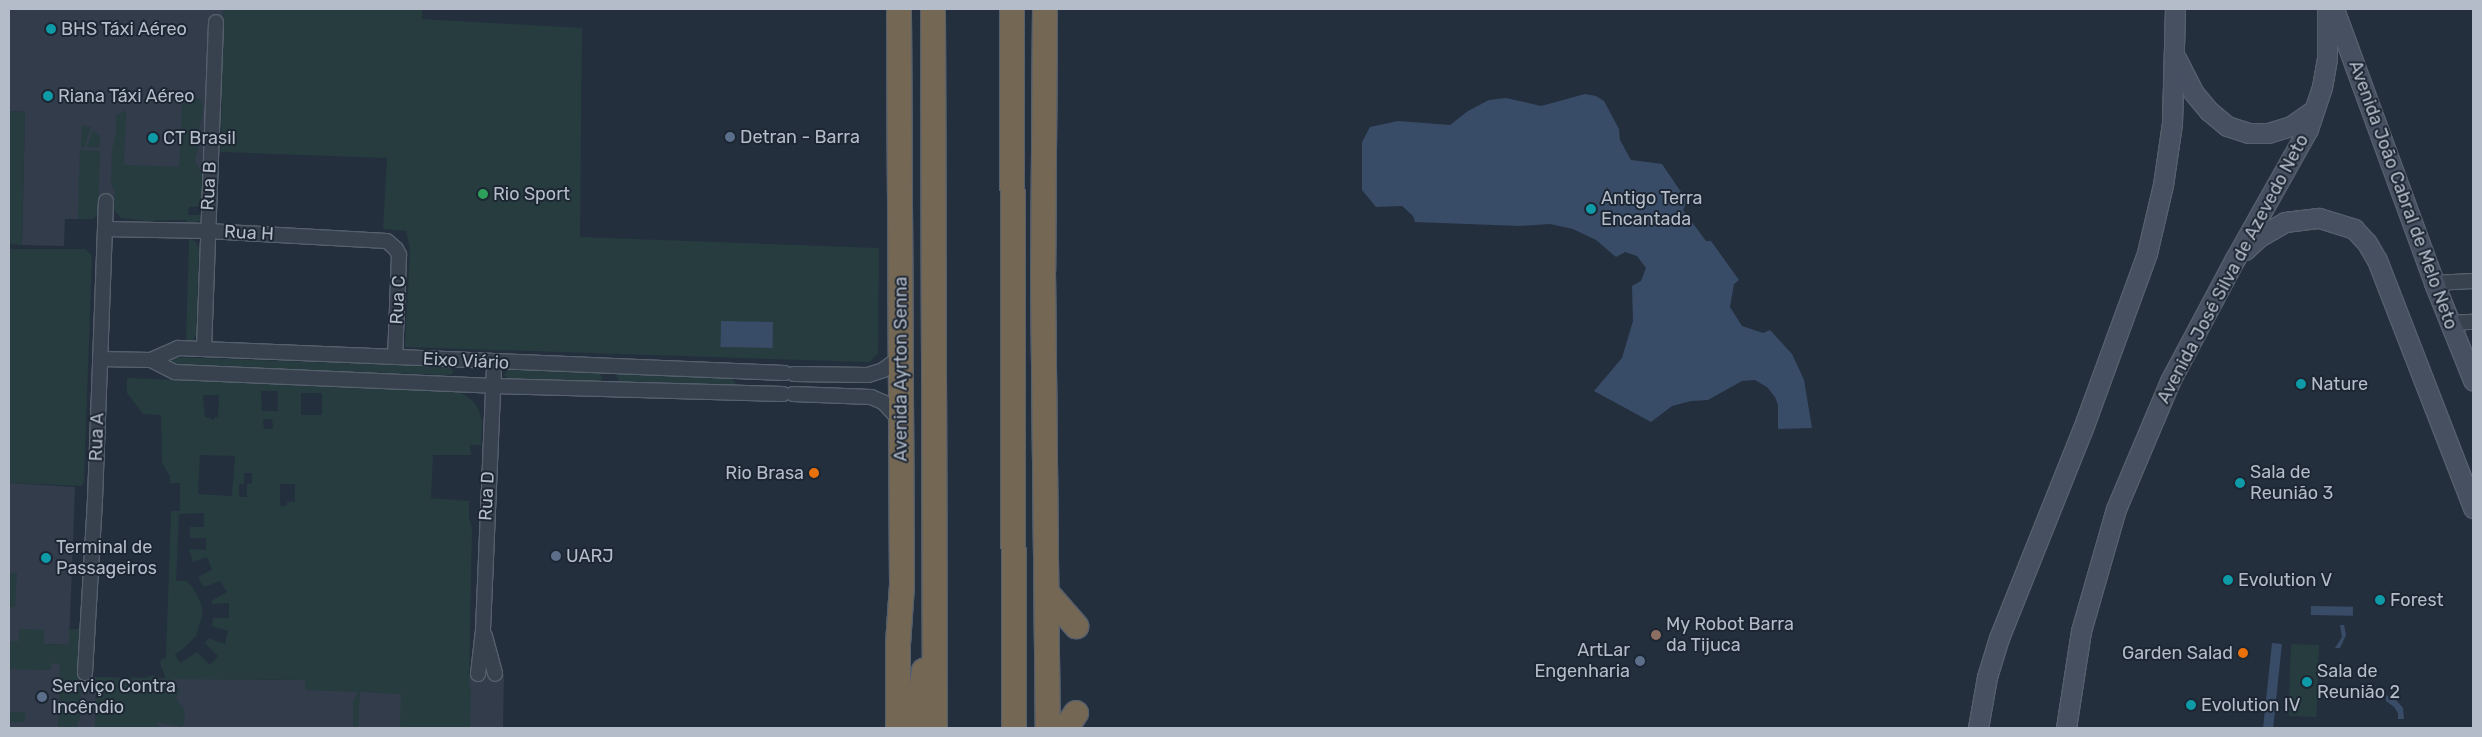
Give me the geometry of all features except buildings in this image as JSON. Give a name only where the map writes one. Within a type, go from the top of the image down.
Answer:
[{"type":"highway","name":"Avenida Ayrton Senna","points":[[898,728],[898,644],[902,586],[901,97],[899,9]]},
{"type":"highway","name":"Avenida Ayrton Senna","points":[[933,9],[935,728]]},
{"type":"highway","points":[[1012,9],[1014,728]]},
{"type":"highway","points":[[1045,9],[1043,271],[1048,728]]},
{"type":"highway","points":[[1013,276],[1034,172],[1039,103],[1045,63]]},
{"type":"highway","points":[[901,97],[913,184],[934,298]]},
{"type":"highway","points":[[1048,594],[1076,626]]},
{"type":"highway","points":[[1014,610],[1037,728]]},
{"type":"highway","points":[[916,728],[922,679],[934,649]]},
{"type":"street","points":[[1979,726],[1986,677],[2082,431],[2146,253],[2163,185],[2172,123],[2175,9]]},
{"type":"street","name":"Avenida José Silva de Azevedo Neto","points":[[2065,726],[2081,631],[2116,509],[2170,381],[2235,259],[2308,129],[2322,87],[2327,59],[2327,9]]},
{"type":"street","name":"Avenida João Cabral de Melo Neto","points":[[2334,9],[2434,283],[2473,380]]},
{"type":"street","name":"Rua B","points":[[204,349],[216,22]]},
{"type":"street","points":[[2175,57],[2194,92],[2209,111],[2227,126],[2248,133],[2268,133],[2291,126],[2314,110]]},
{"type":"street","name":"Rua A","points":[[85,673],[95,500],[106,201]]},
{"type":"street","points":[[2235,259],[2259,237],[2285,222],[2319,218],[2354,229],[2367,243],[2377,260],[2473,508]]},
{"type":"street","name":"Rua H","points":[[105,229],[207,231],[381,239],[392,244]]},
{"type":"street","name":"Rua C","points":[[392,244],[398,255],[399,267],[395,358]]},
{"type":"street","points":[[2434,283],[2473,281]]},
{"type":"street","points":[[2451,323],[2473,322]]},
{"type":"street","name":"Eixo Viário","points":[[100,359],[151,360],[178,348],[860,376],[883,370],[901,357]]},
{"type":"street","name":"Eixo Viário","points":[[151,360],[175,372],[493,386],[860,395],[872,397],[883,402],[901,420]]},
{"type":"street","points":[[462,384],[463,360]]},
{"type":"street","name":"Rua D","points":[[478,674],[483,630],[494,362]]},
{"type":"street","points":[[860,376],[860,395]]},
{"type":"street","points":[[2458,466],[2473,481]]},
{"type":"street","name":"Rua D","points":[[483,630],[495,674]]},
{"type":"shaded area","points":[[9,9],[223,9],[222,22],[208,22],[202,203],[91,200],[90,215],[78,219],[65,219],[64,246],[22,245],[25,112],[12,111],[9,185]]},
{"type":"shaded area","points":[[9,483],[75,487],[69,645],[44,644],[18,669],[51,669],[51,663],[60,663],[76,677],[96,677],[96,684],[137,678],[305,680],[469,686],[469,674],[504,674],[503,728],[9,728]]},
{"type":"green space","name":"Rio Sport","points":[[223,9],[422,9],[422,19],[582,28],[580,237],[879,248],[878,353],[870,362],[865,362],[405,347],[410,249],[406,231],[383,229],[387,158],[221,152]]},
{"type":"green space","points":[[188,97],[200,99],[203,112],[196,139],[198,147],[195,161],[206,181],[206,206],[190,207],[188,210],[189,215],[200,215],[200,220],[186,225],[186,220],[148,221],[121,218],[114,210],[115,192],[111,182],[116,116],[126,110],[124,165],[179,167],[182,104]]},
{"type":"green space","points":[[9,111],[25,112],[22,245],[9,244]]},
{"type":"green space","points":[[82,125],[91,127],[84,148],[81,148]]},
{"type":"green space","points":[[93,130],[100,136],[99,148],[87,147]]},
{"type":"green space","points":[[80,150],[100,151],[98,214],[93,219],[78,219]]},
{"type":"green space","points":[[189,238],[196,242],[199,249],[196,335],[193,340],[186,342]]},
{"type":"green space","points":[[9,249],[85,249],[92,256],[84,481],[82,486],[9,483]]},
{"type":"green space","points":[[173,357],[450,367],[454,372],[450,375],[173,365],[169,362]]},
{"type":"green space","points":[[508,370],[599,373],[603,378],[599,381],[508,378],[504,375]]},
{"type":"green space","points":[[619,374],[732,378],[736,383],[732,386],[619,381],[616,376]]},
{"type":"green space","points":[[127,378],[451,390],[463,394],[472,400],[479,410],[482,421],[481,445],[470,445],[471,455],[433,455],[431,498],[469,501],[469,518],[472,528],[470,728],[400,728],[401,694],[360,692],[358,728],[353,728],[353,701],[359,692],[305,690],[305,680],[173,679],[171,681],[180,689],[176,699],[185,711],[184,724],[181,727],[157,722],[159,728],[95,728],[96,677],[145,678],[153,675],[159,679],[166,679],[160,663],[162,659],[166,658],[171,511],[180,511],[180,483],[170,483],[170,476],[162,463],[161,415],[143,414],[127,393]],"holes":[[[261,391],[278,391],[278,411],[262,411]],[[301,393],[322,393],[322,415],[301,415]],[[203,395],[219,395],[218,417],[215,417],[214,420],[205,417]],[[263,419],[272,419],[273,429],[264,429]],[[200,455],[235,456],[232,496],[198,494]],[[244,473],[252,473],[252,483],[247,484],[247,497],[239,497],[239,484],[244,484]],[[280,484],[295,484],[295,502],[287,502],[287,506],[280,506]],[[204,513],[204,527],[190,527],[190,538],[206,538],[206,550],[189,549],[193,562],[207,557],[212,570],[198,577],[204,587],[220,581],[227,592],[211,601],[213,604],[229,603],[229,618],[213,618],[212,626],[228,631],[225,644],[208,638],[205,643],[218,656],[210,665],[197,652],[180,663],[175,654],[196,636],[202,617],[202,606],[193,588],[187,581],[176,581],[179,514]]]},
{"type":"green space","points":[[9,573],[17,573],[15,607],[9,607]]},
{"type":"green space","points":[[19,629],[44,630],[44,644],[69,645],[69,629],[82,629],[80,718],[76,728],[58,728],[60,664],[51,663],[51,670],[9,669],[9,641],[19,641]]},
{"type":"green space","points":[[2291,644],[2319,645],[2316,717],[2288,716]]},
{"type":"green space","points":[[9,712],[25,712],[25,722],[9,722]]},
{"type":"water","points":[[1585,94],[1596,96],[1604,101],[1619,129],[1620,140],[1631,160],[1662,164],[1687,201],[1683,210],[1706,241],[1711,241],[1739,280],[1734,284],[1730,307],[1742,326],[1763,333],[1770,330],[1792,354],[1804,380],[1812,428],[1778,429],[1778,405],[1775,397],[1767,387],[1755,380],[1742,381],[1708,400],[1691,401],[1672,406],[1651,422],[1594,391],[1622,358],[1633,321],[1632,286],[1641,281],[1646,268],[1637,256],[1625,252],[1616,257],[1596,240],[1573,229],[1550,224],[1520,226],[1415,222],[1413,216],[1402,206],[1376,207],[1362,190],[1362,142],[1370,127],[1398,121],[1450,125],[1468,111],[1489,100],[1506,98],[1541,106]]},
{"type":"water","points":[[721,321],[773,322],[773,348],[721,347]]},
{"type":"water","points":[[2311,606],[2353,607],[2353,616],[2311,615]]},
{"type":"water","points":[[2340,625],[2344,625],[2346,635],[2340,648],[2335,648],[2342,637]]},
{"type":"water","points":[[2272,643],[2282,644],[2273,728],[2263,728]]},
{"type":"water","points":[[2386,695],[2397,701],[2403,708],[2404,719],[2398,719],[2398,713],[2394,707],[2386,701]]},
{"type":"place","name":"BHS Táxi Aéreo","points":[[51,29]]},
{"type":"place","name":"Riana Táxi Aéreo","points":[[48,96]]},
{"type":"place","name":"Detran - Barra","points":[[730,137]]},
{"type":"place","name":"CT Brasil","points":[[153,138]]},
{"type":"place","name":"Rio Sport","points":[[483,194]]},
{"type":"place","name":"Antigo Terra Encantada","points":[[1591,209]]},
{"type":"place","name":"Nature","points":[[2301,384]]},
{"type":"place","name":"Rio Brasa","points":[[814,473]]},
{"type":"place","name":"Sala de Reunião 3","points":[[2240,483]]},
{"type":"place","name":"UARJ","points":[[556,556]]},
{"type":"place","name":"Terminal de Passageiros","points":[[46,558]]},
{"type":"place","name":"Evolution V","points":[[2228,580]]},
{"type":"place","name":"Forest","points":[[2380,600]]},
{"type":"place","name":"My Robot Barra da Tijuca","points":[[1656,635]]},
{"type":"place","name":"Garden Salad","points":[[2243,653]]},
{"type":"place","name":"ArtLar Engenharia","points":[[1640,661]]},
{"type":"place","name":"Sala de Reunião 2","points":[[2307,682]]},
{"type":"place","name":"Serviço Contra Incêndio","points":[[42,697]]},
{"type":"place","name":"Evolution IV","points":[[2191,705]]}]
